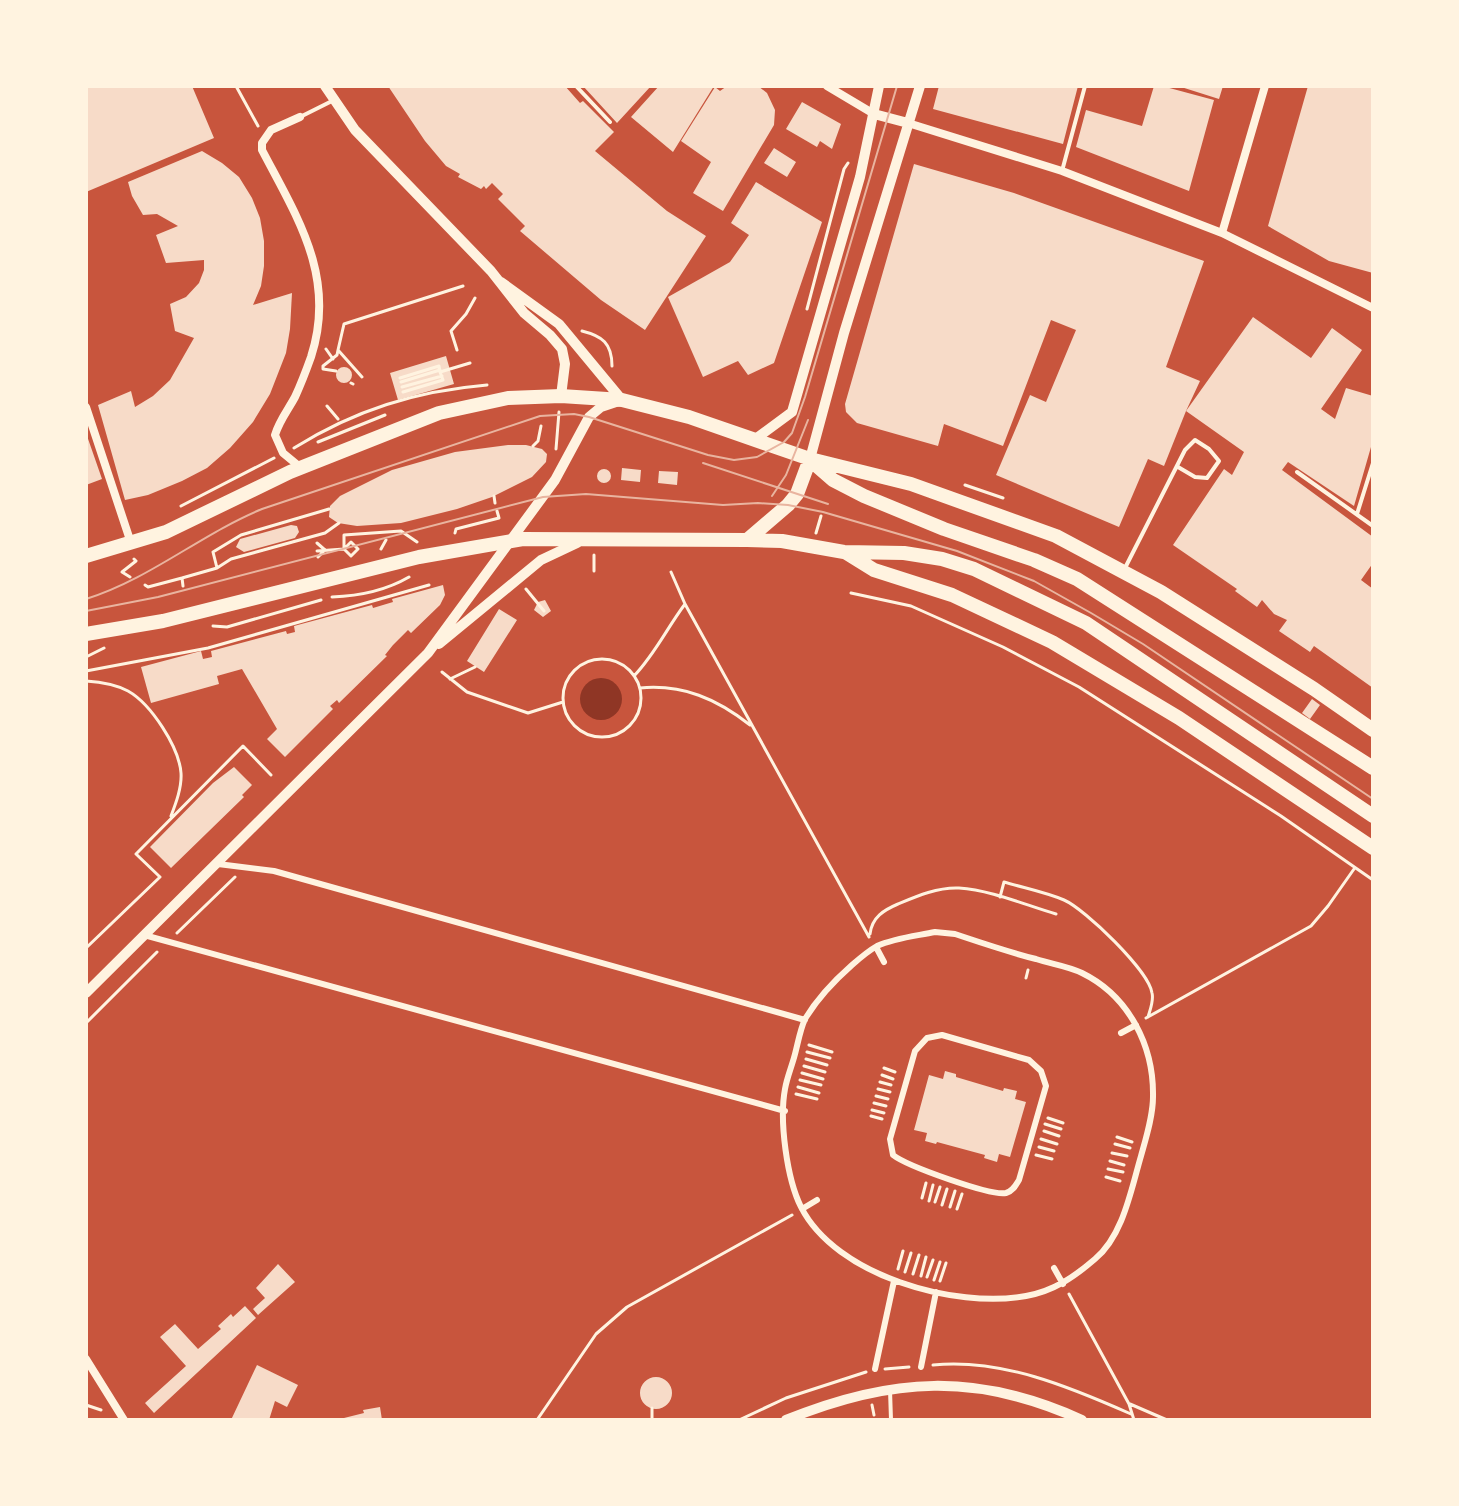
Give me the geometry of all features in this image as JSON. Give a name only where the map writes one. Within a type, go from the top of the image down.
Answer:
[{"type":"main road","points":[[86,556],[131,550],[300,467],[439,413],[508,398],[561,396],[622,400],[689,417],[810,459],[911,484],[1056,536],[1124,570],[1314,689],[1373,730]]},
{"type":"main road","points":[[747,540],[797,494],[810,459]]},
{"type":"main road","points":[[810,459],[833,480],[864,496],[1077,579],[1373,768]]},
{"type":"main road","points":[[86,634],[163,621],[292,591],[393,562],[510,541],[595,538],[782,541],[844,552],[904,553],[942,559],[974,569],[1086,623],[1373,816]]},
{"type":"main road","points":[[844,552],[874,570],[952,595],[1052,642],[1179,718],[1373,848]]},
{"type":"street","points":[[325,86],[355,130],[501,282],[524,313],[562,349],[565,364],[561,396]]},
{"type":"street","points":[[827,86],[874,114],[1062,171],[1222,233],[1373,308]]},
{"type":"street","points":[[754,440],[792,412],[860,177],[879,86]]},
{"type":"street","points":[[810,459],[844,333],[920,86]]},
{"type":"street","points":[[1222,233],[1265,86]]},
{"type":"street","points":[[300,117],[264,136],[262,150],[310,243],[319,295],[312,353],[275,435],[280,450],[300,467]]},
{"type":"street","points":[[428,653],[555,480],[589,417],[601,407],[622,400],[559,324],[501,282]]},
{"type":"street","points":[[86,407],[131,550]]},
{"type":"street","points":[[86,993],[428,653],[541,560],[560,549],[595,538]]},
{"type":"street","points":[[217,864],[274,871],[805,1020]]},
{"type":"street","points":[[935,932],[955,934],[1080,972],[1105,988],[1123,1005],[1136,1025],[1152,1066],[1153,1100],[1146,1138],[1119,1224],[1104,1251],[1063,1284],[1027,1296],[998,1298],[916,1287],[840,1250],[812,1223],[789,1179],[785,1111],[791,1066],[805,1020],[838,976],[876,947],[935,932]]},
{"type":"street","points":[[144,935],[785,1111]]},
{"type":"street","points":[[876,947],[884,962]]},
{"type":"street","points":[[1121,1033],[1136,1025]]},
{"type":"street","points":[[942,1035],[975,1043],[1029,1060],[1041,1071],[1046,1086],[1015,1188],[1007,1193],[993,1191],[929,1172],[904,1164],[893,1155],[890,1139],[915,1051],[927,1038],[942,1035]]},
{"type":"street","points":[[802,1209],[817,1200]]},
{"type":"street","points":[[1054,1268],[1063,1284]]},
{"type":"street","points":[[916,1287],[921,1367]]},
{"type":"street","points":[[875,1369],[916,1287]]},
{"type":"street","points":[[86,1359],[124,1420]]},
{"type":"street","points":[[786,1420],[816,1407],[890,1387],[946,1386],[1001,1393],[1060,1410],[1082,1420]]},
{"type":"lane","points":[[576,86],[610,122]]},
{"type":"lane","points":[[1062,171],[1085,86]]},
{"type":"lane","points":[[300,117],[334,99]]},
{"type":"lane","points":[[1124,570],[1185,450],[1195,440],[1209,449],[1219,461],[1207,478],[1195,477],[1178,467]]},
{"type":"lane","points":[[1357,514],[1373,463]]},
{"type":"lane","points":[[1297,472],[1373,526]]},
{"type":"lane","points":[[890,1387],[891,1420]]},
{"type":"path","points":[[236,86],[264,136]]},
{"type":"path","points":[[806,305],[844,169],[851,160]]},
{"type":"path","points":[[336,371],[323,369],[323,366],[337,355],[344,324],[463,286]]},
{"type":"path","points":[[457,350],[451,331],[475,298]]},
{"type":"path","points":[[338,350],[362,377]]},
{"type":"path","points":[[441,373],[439,366],[401,385],[441,373],[470,363]]},
{"type":"path","points":[[556,451],[561,396]]},
{"type":"path","points":[[327,406],[338,419]]},
{"type":"path","points":[[316,443],[395,412]]},
{"type":"path","points":[[340,425],[342,431]]},
{"type":"path","points":[[533,446],[538,441],[541,426]]},
{"type":"path","points":[[494,496],[495,503]]},
{"type":"path","points":[[217,568],[213,552],[241,535],[329,509]]},
{"type":"path","points":[[454,537],[456,529],[499,518],[497,511]]},
{"type":"path","points":[[815,537],[821,516]]},
{"type":"path","points":[[145,585],[148,587],[217,568],[231,559],[325,533],[339,523]]},
{"type":"path","points":[[317,551],[344,549],[344,535],[401,531]]},
{"type":"path","points":[[386,540],[379,548],[387,554]]},
{"type":"path","points":[[317,543],[325,550]]},
{"type":"path","points":[[130,577],[122,572],[136,561],[131,550]]},
{"type":"path","points":[[318,557],[325,550]]},
{"type":"path","points":[[671,572],[751,726],[870,938],[874,919],[885,910],[918,895],[957,888],[1056,914]]},
{"type":"path","points":[[182,578],[183,586]]},
{"type":"path","points":[[333,597],[357,596],[397,584]]},
{"type":"path","points":[[86,671],[208,648],[429,585]]},
{"type":"path","points":[[528,592],[544,611]]},
{"type":"path","points":[[851,593],[911,606],[1003,647],[1079,687],[1281,816],[1373,880]]},
{"type":"path","points":[[366,597],[368,603]]},
{"type":"path","points":[[634,676],[648,661],[685,604]]},
{"type":"path","points":[[602,659],[626,667],[634,676],[640,688],[641,701],[631,725],[609,737],[596,737],[573,726],[563,702],[569,677],[589,661],[602,659]]},
{"type":"path","points":[[448,679],[475,667]]},
{"type":"path","points":[[442,672],[467,692],[528,713],[563,702]]},
{"type":"path","points":[[86,681],[108,683],[130,692],[155,716],[172,745],[181,773],[170,819]]},
{"type":"path","points":[[640,688],[696,693],[730,709],[751,726]]},
{"type":"path","points":[[86,948],[160,877],[136,854],[243,746],[271,775]]},
{"type":"path","points":[[1136,1025],[1311,926],[1355,868]]},
{"type":"path","points":[[1000,897],[1004,882],[1065,900],[1090,917],[1125,953],[1150,986],[1152,1001],[1148,1017]]},
{"type":"path","points":[[791,1066],[832,1052]]},
{"type":"path","points":[[791,1066],[830,1058]]},
{"type":"path","points":[[791,1066],[827,1065]]},
{"type":"path","points":[[791,1066],[825,1072]]},
{"type":"path","points":[[791,1066],[823,1079]]},
{"type":"path","points":[[791,1066],[821,1085]]},
{"type":"path","points":[[791,1066],[819,1093]]},
{"type":"path","points":[[791,1066],[817,1099]]},
{"type":"path","points":[[1117,1137],[1132,1142]]},
{"type":"path","points":[[1115,1144],[1130,1148]]},
{"type":"path","points":[[1112,1153],[1127,1156]]},
{"type":"path","points":[[1110,1161],[1124,1165]]},
{"type":"path","points":[[1108,1169],[1123,1172]]},
{"type":"path","points":[[922,1198],[929,1172]]},
{"type":"path","points":[[1106,1177],[1120,1181]]},
{"type":"path","points":[[537,1420],[596,1334],[627,1307],[802,1209]]},
{"type":"path","points":[[903,1251],[916,1287]]},
{"type":"path","points":[[911,1253],[916,1287]]},
{"type":"path","points":[[916,1287],[919,1255]]},
{"type":"path","points":[[916,1287],[926,1257]]},
{"type":"path","points":[[916,1287],[933,1260]]},
{"type":"path","points":[[916,1287],[940,1262]]},
{"type":"path","points":[[916,1287],[946,1263]]},
{"type":"path","points":[[1063,1284],[1129,1404],[1134,1420]]},
{"type":"path","points":[[739,1420],[786,1398],[875,1369]]},
{"type":"path","points":[[1129,1404],[1167,1420]]},
{"type":"path","points":[[652,1408],[652,1420]]},
{"type":"shaded area","points":[[601,678],[616,684],[622,699],[616,714],[601,720],[586,714],[580,699],[586,684]]},
{"type":"building","points":[[86,86],[192,86],[214,138],[86,192]]},
{"type":"building","points":[[388,86],[565,86],[580,103],[583,101],[614,132],[595,151],[667,211],[706,236],[645,330],[601,300],[520,231],[525,226],[498,199],[503,194],[492,183],[481,189],[458,177],[460,174],[446,166]]},
{"type":"building","points":[[583,86],[651,86],[617,123]]},
{"type":"building","points":[[659,86],[714,86],[673,152],[631,117]]},
{"type":"building","points":[[727,86],[758,86],[767,93],[775,110],[774,125],[723,211],[693,193],[711,162],[681,141],[715,87],[720,91]]},
{"type":"building","points":[[939,86],[1078,86],[1063,144],[933,109]]},
{"type":"building","points":[[1154,86],[1214,100],[1189,191],[1076,147],[1086,110],[1142,126]]},
{"type":"building","points":[[1178,86],[1223,86],[1219,99]]},
{"type":"building","points":[[1308,86],[1373,86],[1373,273],[1329,261],[1268,226]]},
{"type":"building","points":[[802,102],[841,124],[832,149],[820,141],[817,147],[786,129]]},
{"type":"building","points":[[774,148],[796,162],[787,177],[764,163]]},
{"type":"building","points":[[202,151],[239,177],[260,218],[264,266],[261,286],[253,305],[292,293],[286,353],[270,394],[253,422],[230,448],[207,468],[182,481],[148,495],[125,500],[98,405],[131,391],[135,407],[170,380],[194,338],[175,331],[170,304],[186,297],[199,283],[204,270],[204,260],[166,263],[156,235],[178,226],[157,214],[143,215],[128,182]]},
{"type":"building","points":[[914,164],[1014,193],[1204,261],[1166,367],[1200,381],[1164,466],[1148,459],[1119,527],[996,475],[1030,395],[1046,402],[1076,330],[1051,320],[1003,446],[944,424],[938,446],[857,423],[846,412],[845,404]]},
{"type":"building","points":[[756,182],[822,222],[774,363],[748,375],[738,361],[703,377],[668,297],[730,262],[749,235],[731,223]]},
{"type":"building","points":[[1253,317],[1311,358],[1332,328],[1362,350],[1321,409],[1335,419],[1346,388],[1373,396],[1373,440],[1354,506],[1288,462],[1282,470],[1373,537],[1373,563],[1361,580],[1373,589],[1373,688],[1314,646],[1310,652],[1279,631],[1287,620],[1274,614],[1262,600],[1257,607],[1235,591],[1237,589],[1173,545],[1224,469],[1232,475],[1244,452],[1186,411]]},
{"type":"building","points":[[446,356],[454,384],[398,400],[390,373]]},
{"type":"building","points":[[341,367],[347,367],[352,375],[350,381],[341,383],[336,378],[336,372]]},
{"type":"building","points":[[86,433],[102,479],[86,485]]},
{"type":"building","points":[[508,445],[542,449],[547,454],[546,462],[532,477],[492,497],[401,523],[357,526],[338,523],[329,517],[330,506],[340,496],[392,470],[455,452]]},
{"type":"building","points":[[622,468],[641,470],[640,482],[621,480]]},
{"type":"building","points":[[604,469],[611,476],[604,483],[597,476]]},
{"type":"building","points":[[659,471],[678,472],[677,485],[658,483]]},
{"type":"building","points":[[297,526],[299,532],[295,538],[244,552],[236,547],[240,539]]},
{"type":"building","points":[[443,585],[445,595],[440,605],[411,633],[408,630],[387,656],[339,703],[337,700],[330,706],[333,709],[285,757],[267,739],[277,729],[242,669],[217,676],[219,684],[151,703],[141,667],[201,651],[203,659],[212,657],[211,651],[286,631],[287,634],[295,632],[294,626],[372,605],[373,608],[393,602],[392,599]]},
{"type":"building","points":[[545,600],[551,611],[543,617],[534,610],[538,602]]},
{"type":"building","points":[[499,609],[517,620],[484,672],[467,661]]},
{"type":"building","points":[[1312,699],[1320,705],[1310,719],[1302,713]]},
{"type":"building","points":[[234,767],[252,785],[242,795],[244,797],[171,868],[150,847],[213,783]]},
{"type":"building","points":[[945,1071],[1003,1091],[1004,1088],[1017,1091],[1015,1099],[1026,1102],[1010,1157],[999,1154],[997,1162],[984,1158],[985,1155],[925,1141],[927,1133],[914,1130],[929,1075],[943,1079]]},
{"type":"building","points":[[278,1264],[295,1282],[258,1315],[253,1309],[265,1298],[256,1288]]},
{"type":"building","points":[[245,1306],[256,1318],[154,1413],[145,1403],[186,1366],[160,1337],[175,1324],[198,1349],[221,1329],[218,1326],[231,1314],[233,1317]]},
{"type":"building","points":[[257,1365],[298,1385],[287,1407],[275,1401],[269,1420],[231,1420]]},
{"type":"building","points":[[656,1377],[667,1382],[672,1393],[667,1404],[656,1409],[645,1404],[640,1393],[645,1382]]},
{"type":"building","points":[[380,1407],[382,1420],[336,1420],[364,1413],[363,1410]]},
{"type":"tram line","points":[[86,599],[132,580],[262,509],[540,416],[574,414],[589,417],[708,455],[734,460],[757,457],[784,442],[792,433],[805,397],[897,86]]},
{"type":"tram line","points":[[772,496],[786,475],[808,420]]},
{"type":"tram line","points":[[703,463],[828,504]]},
{"type":"tram line","points":[[86,611],[158,597],[543,497],[586,494],[723,505],[788,505],[823,512],[957,551],[1034,581],[1143,644],[1373,799]]}]
